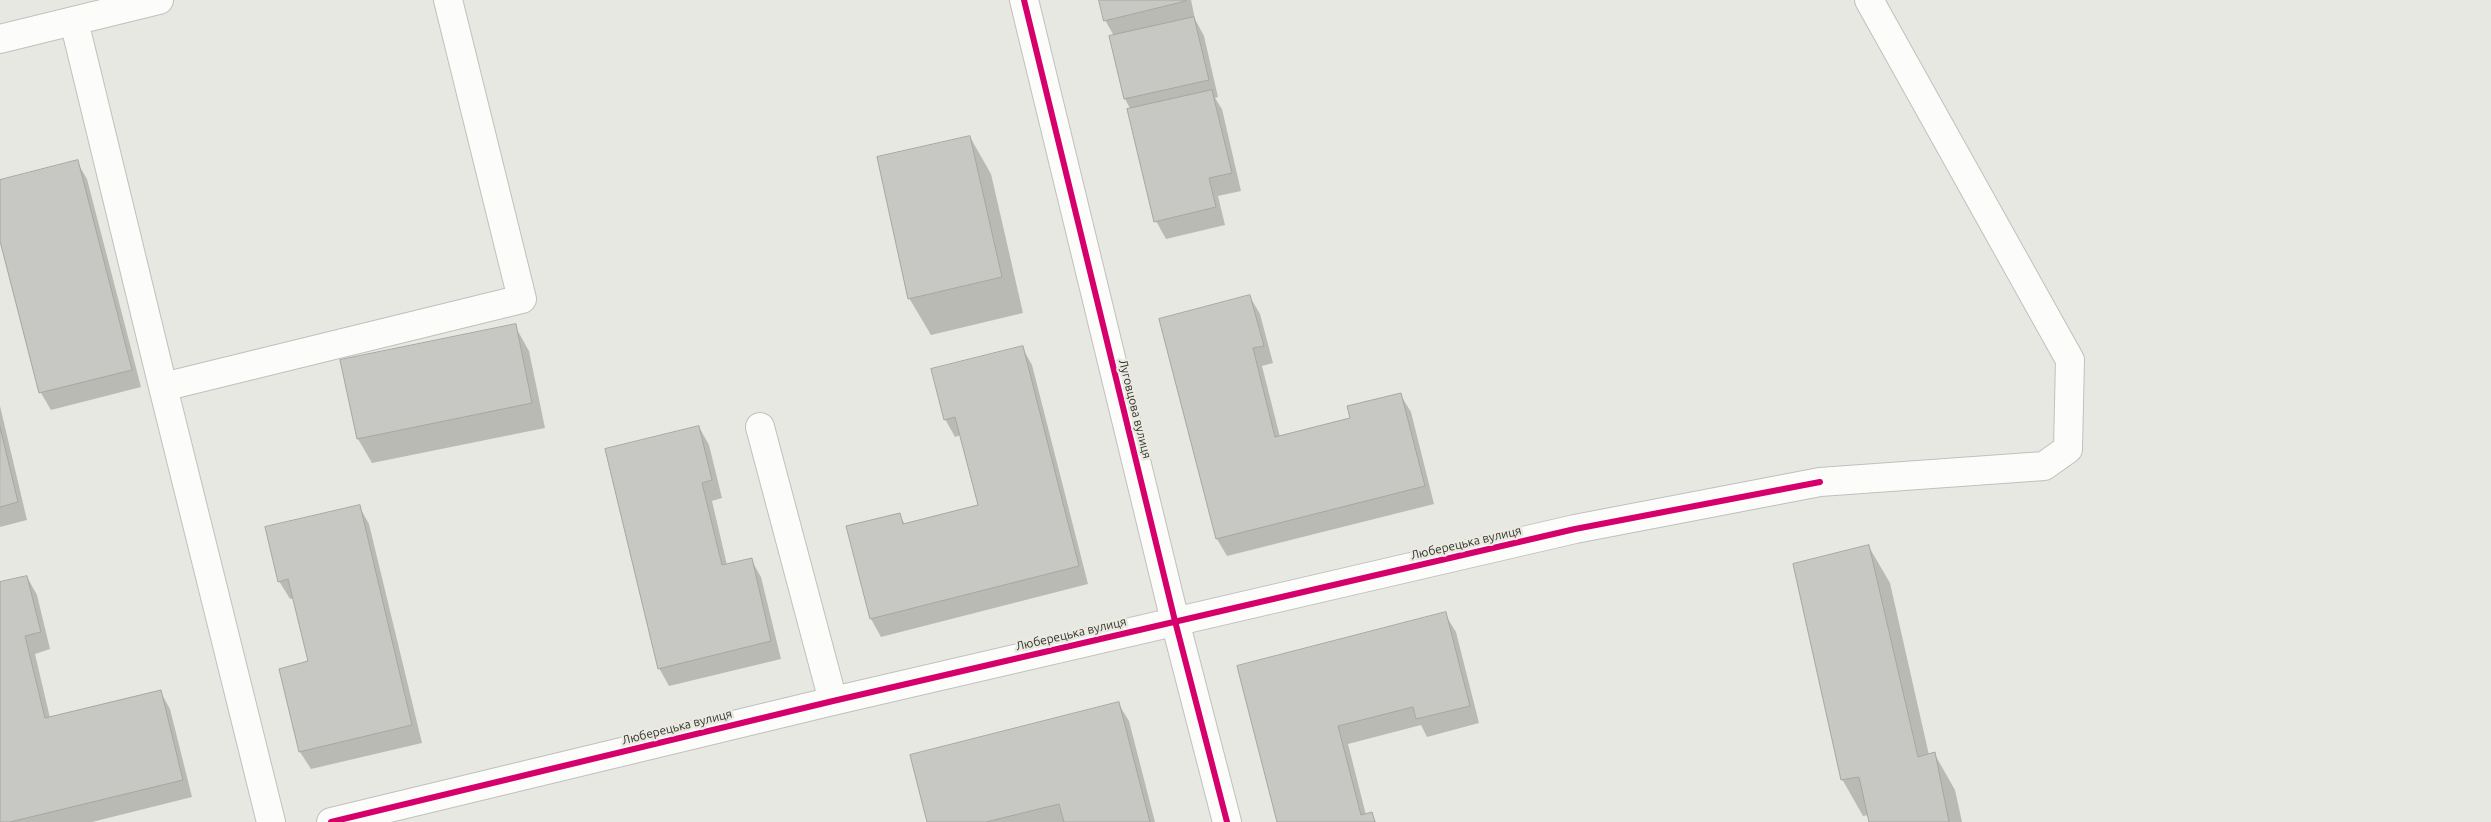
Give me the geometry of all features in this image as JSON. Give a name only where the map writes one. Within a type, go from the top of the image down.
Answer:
[{"type":"street","points":[[0,39],[159,0]]},
{"type":"street","points":[[163,387],[522,299],[448,0]]},
{"type":"street","name":"Луговцова вулиця","points":[[1024,0],[1175,621],[1227,822]]},
{"type":"street","name":"Люберецька вулиця","points":[[331,822],[833,701],[1575,529],[1820,482],[2044,466],[2068,449],[2070,360],[1869,0]]},
{"type":"street","points":[[74,21],[271,822]]},
{"type":"street","points":[[760,426],[833,701]]},
{"type":"building","points":[[1099,0],[1186,0],[1186,1],[1104,21]]},
{"type":"building","points":[[1194,17],[1209,80],[1124,99],[1109,36]]},
{"type":"building","points":[[1212,90],[1232,173],[1209,178],[1216,207],[1154,222],[1127,109]]},
{"type":"building","points":[[970,136],[1002,277],[908,299],[877,157]]},
{"type":"building","points":[[78,160],[132,370],[39,393],[0,241],[0,180]]},
{"type":"building","points":[[1250,295],[1264,346],[1253,348],[1275,437],[1350,418],[1347,406],[1401,393],[1425,486],[1216,539],[1159,319]]},
{"type":"building","points":[[516,324],[532,403],[357,439],[340,360]]},
{"type":"building","points":[[1023,346],[1079,566],[870,619],[846,526],[900,513],[903,524],[978,505],[955,417],[944,420],[931,369]]},
{"type":"building","points":[[699,426],[712,480],[702,483],[722,565],[752,558],[771,641],[658,669],[605,449]]},
{"type":"building","points":[[0,427],[18,502],[0,507]]},
{"type":"building","points":[[360,505],[412,725],[299,752],[279,669],[308,661],[288,579],[278,582],[265,527]]},
{"type":"building","points":[[1869,545],[1918,757],[1935,752],[1949,822],[1869,822],[1859,777],[1841,780],[1793,564]]},
{"type":"building","points":[[27,576],[41,632],[25,636],[45,718],[161,690],[183,780],[10,822],[0,822],[0,582]]},
{"type":"building","points":[[1446,612],[1470,706],[1416,719],[1413,707],[1338,726],[1361,815],[1372,812],[1375,822],[1277,822],[1237,666]]},
{"type":"building","points":[[1119,702],[1150,822],[1064,822],[1059,804],[986,822],[927,822],[910,755]]},
{"type":"cycle path","points":[[1024,0],[1175,621],[1227,822]]},
{"type":"cycle path","points":[[331,822],[833,701],[1575,529],[1820,482]]}]
